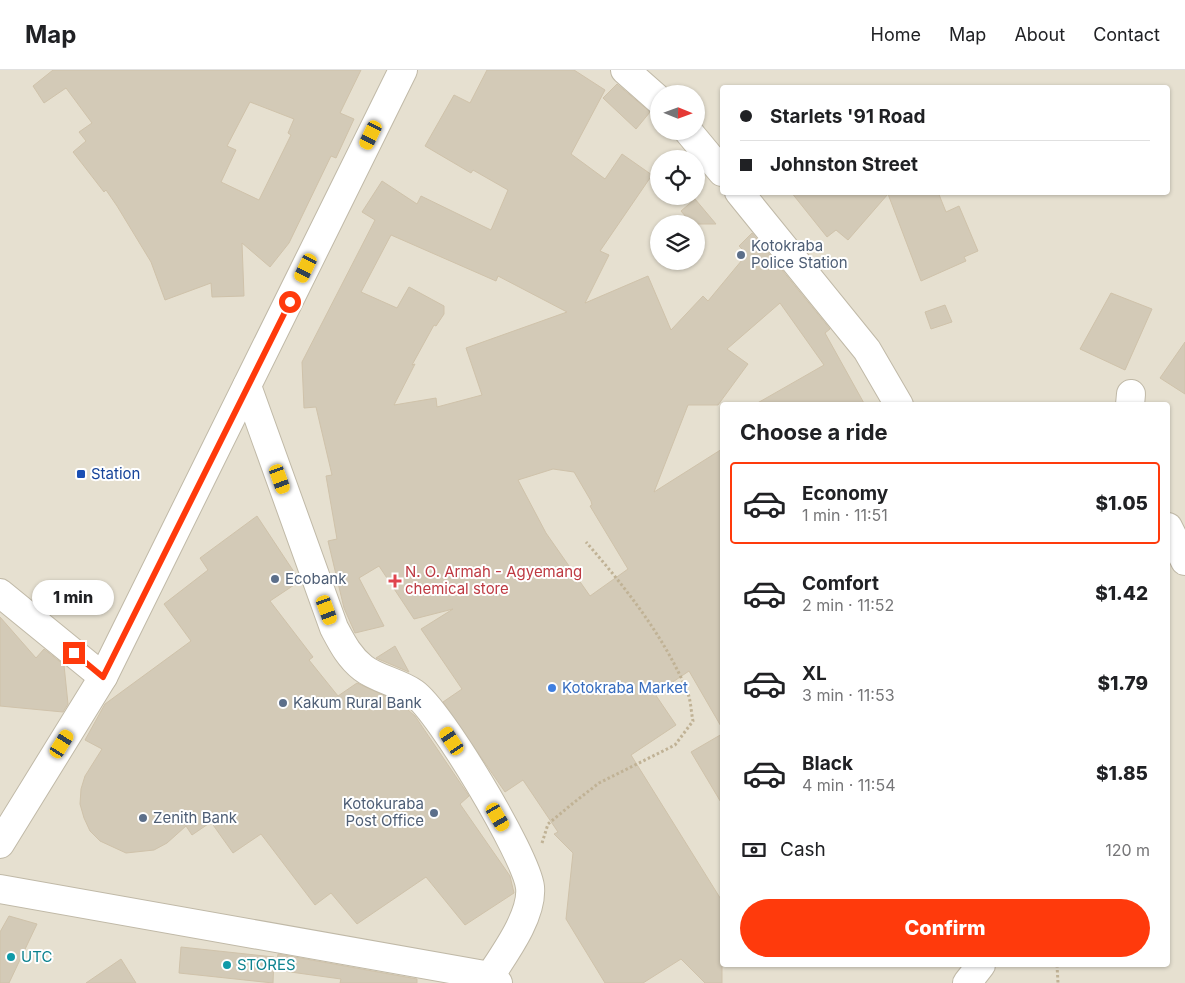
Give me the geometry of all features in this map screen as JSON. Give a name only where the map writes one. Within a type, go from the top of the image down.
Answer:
[{"type":"street","points":[[0,844],[103,677],[403,70]]},
{"type":"street","points":[[625,70],[650,92]]},
{"type":"street","points":[[695,140],[720,170]]},
{"type":"street","points":[[741,195],[867,350],[897,402]]},
{"type":"street","points":[[0,889],[494,979],[526,914],[530,887],[515,848],[462,756],[432,711],[414,693],[364,668],[346,651],[334,628],[247,386]]},
{"type":"street","points":[[1170,531],[1185,561]]},
{"type":"street","points":[[0,593],[103,677]]},
{"type":"street","points":[[967,983],[979,967]]},
{"type":"path","points":[[540,847],[548,824],[572,804],[599,782],[675,745],[693,721],[688,692],[662,646],[635,602],[586,542]]},
{"type":"path","points":[[1057,967],[1058,983]]},
{"type":"shaded area","points":[[0,70],[1185,70],[1185,983],[0,983]]},
{"type":"building","points":[[53,70],[361,70],[340,113],[354,119],[336,158],[331,156],[289,243],[270,267],[242,243],[244,296],[212,297],[211,283],[165,300],[151,262],[117,206],[106,190],[104,192],[73,152],[86,141],[79,132],[92,123],[66,88],[44,103],[33,86]],"holes":[[[250,102],[294,119],[288,133],[291,135],[259,200],[221,182],[236,150],[227,146]]]},
{"type":"building","points":[[487,70],[574,70],[605,90],[571,154],[605,179],[622,154],[650,174],[650,178],[600,251],[609,255],[585,303],[648,276],[671,330],[703,296],[708,301],[747,254],[739,246],[752,233],[830,329],[825,333],[863,402],[759,402],[824,365],[780,303],[727,349],[748,364],[718,405],[688,405],[654,492],[720,450],[720,725],[689,671],[655,694],[676,725],[631,755],[720,898],[720,967],[722,967],[722,983],[705,983],[681,959],[643,983],[605,983],[566,919],[573,853],[554,834],[558,832],[523,780],[505,792],[443,702],[462,689],[421,629],[453,609],[414,619],[379,566],[359,578],[384,626],[355,633],[344,608],[328,541],[337,539],[326,476],[332,475],[316,407],[304,408],[302,362],[375,220],[362,212],[382,181],[417,204],[421,196],[491,230],[508,190],[473,170],[471,173],[425,146],[454,95],[470,103]],"holes":[[[391,235],[496,281],[498,276],[567,312],[466,348],[482,395],[437,407],[436,398],[394,405],[415,364],[412,365],[434,325],[436,326],[444,314],[444,306],[409,287],[397,308],[361,292]],[[553,469],[574,472],[592,505],[590,506],[628,569],[590,596],[546,533],[518,480]]]},
{"type":"building","points":[[617,84],[650,112],[636,129],[603,98]]},
{"type":"building","points":[[793,195],[887,195],[848,240],[836,230],[827,237]]},
{"type":"building","points":[[888,195],[939,195],[946,212],[959,206],[978,251],[964,257],[966,261],[921,281]]},
{"type":"building","points":[[688,205],[700,205],[716,224],[705,224],[705,215],[684,215],[681,211]]},
{"type":"building","points":[[1111,293],[1152,309],[1125,370],[1080,349]]},
{"type":"building","points":[[945,305],[952,322],[931,329],[925,312]]},
{"type":"building","points":[[1185,342],[1185,394],[1160,378]]},
{"type":"building","points":[[257,516],[300,581],[270,601],[313,657],[309,660],[338,696],[357,683],[400,703],[415,716],[469,796],[460,804],[510,876],[514,893],[465,925],[426,877],[357,924],[331,893],[315,905],[261,834],[233,853],[211,822],[192,835],[186,826],[167,843],[154,850],[126,853],[100,841],[90,831],[80,804],[81,789],[85,776],[102,749],[85,740],[105,704],[191,641],[164,604],[208,570],[200,558]]},
{"type":"building","points":[[0,617],[36,658],[44,649],[64,665],[68,704],[63,712],[0,706]]},
{"type":"building","points":[[395,646],[409,672],[376,658]]},
{"type":"building","points":[[720,735],[720,801],[691,752]]},
{"type":"building","name":"UTC","points":[[9,916],[37,924],[9,983],[0,983],[0,932]]},
{"type":"building","name":"STORES","points":[[181,947],[274,957],[273,983],[179,973]]},
{"type":"building","points":[[278,954],[417,979],[417,983],[340,983],[341,979],[276,970]]},
{"type":"building","points":[[121,959],[136,983],[86,983]]},
{"type":"place","name":"Kotokraba Police Station","points":[[741,255]]},
{"type":"place","name":"Station","points":[[81,474]]},
{"type":"place","name":"Ecobank","points":[[275,579]]},
{"type":"place","name":"N. O. Armah - Agyemang chemical store","points":[[395,581]]},
{"type":"place","name":"Kotokraba Market","points":[[552,688]]},
{"type":"place","name":"Kakum Rural Bank","points":[[283,703]]},
{"type":"place","name":"Kotokuraba Post Office","points":[[434,813]]},
{"type":"place","name":"Zenith Bank","points":[[143,818]]},
{"type":"place","name":"UTC","points":[[11,957]]},
{"type":"place","name":"STORES","points":[[227,965]]},
{"type":"route","points":[[74,653],[103,677],[290,302]]}]
